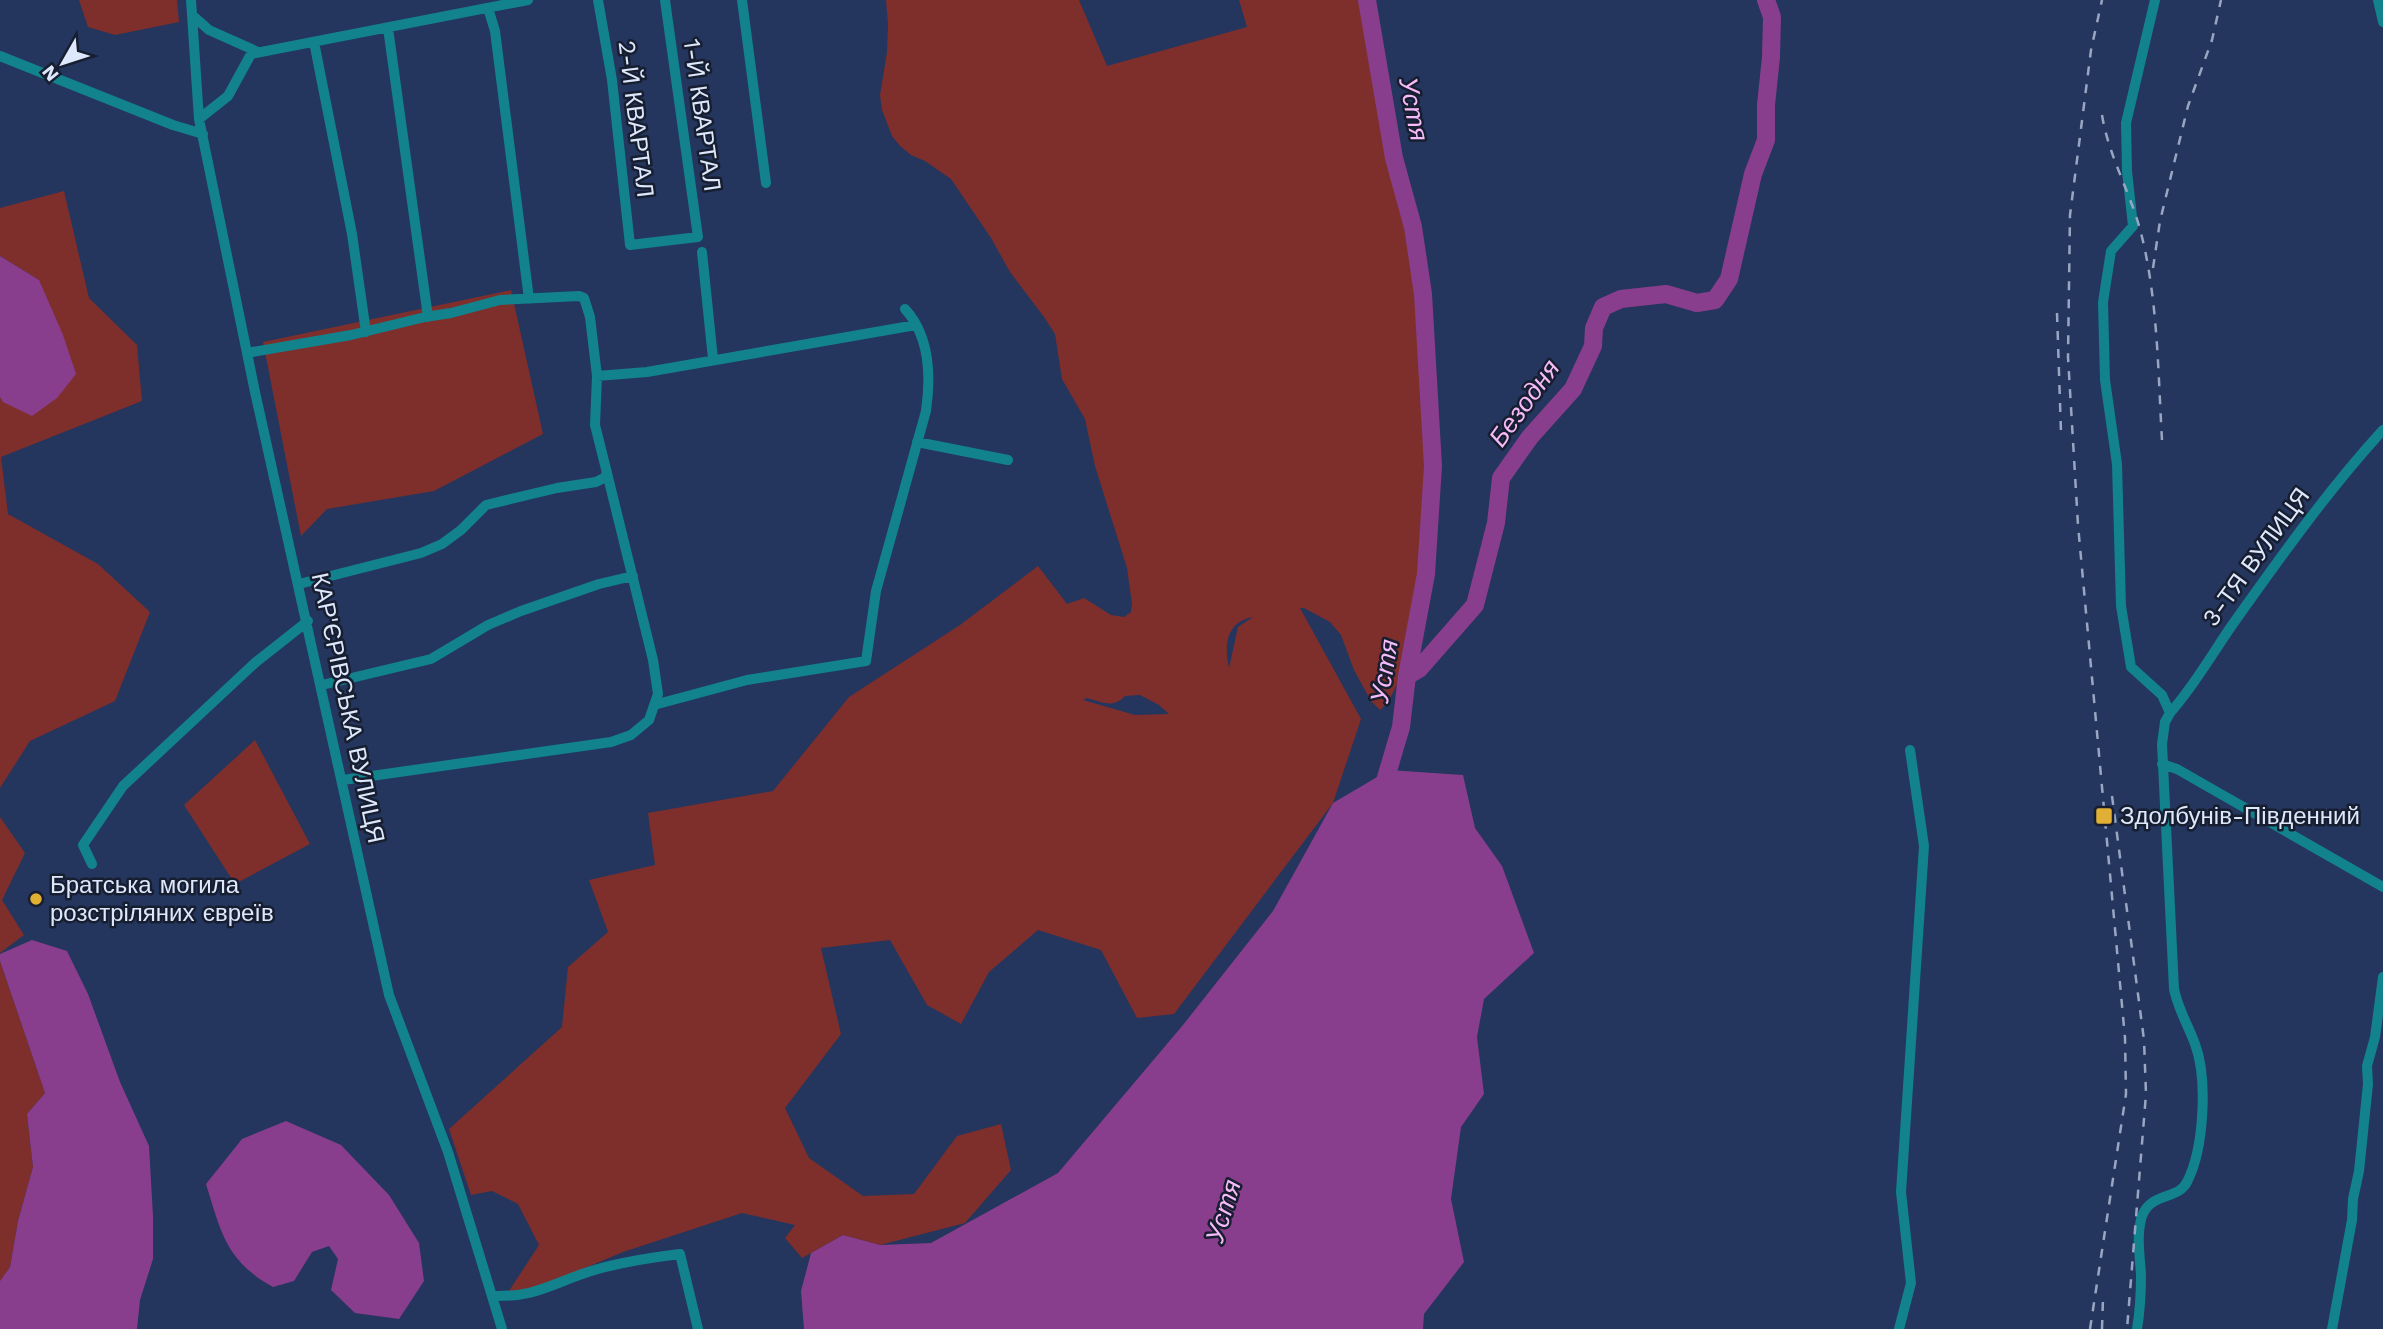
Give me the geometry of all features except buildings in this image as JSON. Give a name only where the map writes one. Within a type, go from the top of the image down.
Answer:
[{"type":"street","name":"КАР'ЄРІВСЬКА ВУЛИЦЯ","points":[[191,0],[200,119],[247,353],[389,995],[448,1153],[502,1329]]},
{"type":"street","points":[[200,119],[228,96],[251,54],[528,0]]},
{"type":"street","name":"2-Й КВАРТАЛ","points":[[598,0],[612,80],[630,244],[698,237]]},
{"type":"street","name":"1-Й КВАРТАЛ","points":[[665,0],[698,237]]},
{"type":"street","points":[[742,0],[766,183]]},
{"type":"street","points":[[2137,1329],[2141,1278],[2139,1231],[2143,1214],[2162,1196],[2177,1193],[2189,1179],[2196,1152],[2202,1099],[2198,1054],[2178,1008],[2174,989],[2162,764],[2163,733],[2170,713],[2162,695],[2132,667],[2127,645],[2121,606],[2117,464],[2102,348],[2103,302],[2111,251],[2133,226],[2127,171],[2126,123],[2155,0]]},
{"type":"street","points":[[2378,0],[2383,22]]},
{"type":"street","points":[[488,8],[495,31],[529,299]]},
{"type":"street","points":[[192,15],[209,30],[259,52]]},
{"type":"street","points":[[388,28],[428,317]]},
{"type":"street","points":[[314,42],[352,234],[366,331]]},
{"type":"street","points":[[0,56],[173,125],[203,134]]},
{"type":"street","points":[[702,252],[713,359]]},
{"type":"street","points":[[247,353],[452,313],[500,300],[579,296],[584,298],[590,317],[597,376],[595,425],[658,694],[649,720],[631,735],[611,742],[343,780]]},
{"type":"street","points":[[654,705],[747,680],[866,661],[876,591],[930,384],[925,348],[916,325],[905,309]]},
{"type":"street","points":[[597,376],[647,372],[916,325]]},
{"type":"street","name":"3-ТЯ ВУЛИЦЯ","points":[[2170,713],[2186,695],[2220,642],[2325,498],[2383,429]]},
{"type":"street","points":[[917,442],[1008,460]]},
{"type":"street","points":[[299,584],[421,553],[461,530],[486,505],[557,488],[596,482],[607,473]]},
{"type":"street","points":[[322,685],[430,659],[488,625],[521,611],[599,584],[632,576]]},
{"type":"street","points":[[92,864],[83,845],[123,786],[256,662],[308,621]]},
{"type":"street","points":[[1899,1329],[1911,1283],[1901,1192],[1924,846],[1910,750]]},
{"type":"street","points":[[2162,764],[2178,769],[2383,887]]},
{"type":"street","points":[[2332,1329],[2352,1220],[2359,1171],[2367,1066],[2375,1037],[2383,977]]},
{"type":"street","points":[[492,1296],[540,1292],[583,1274],[643,1259],[680,1254],[698,1329]]},
{"type":"shaded area","points":[[79,0],[177,0],[179,22],[115,35],[88,27]]},
{"type":"shaded area","points":[[886,0],[1079,0],[1107,66],[1247,27],[1239,0],[1363,0],[1391,160],[1410,228],[1419,296],[1425,470],[1420,574],[1402,675],[1388,702],[1380,710],[1371,701],[1354,670],[1341,635],[1330,622],[1300,608],[1361,719],[1333,803],[1174,1014],[1137,1018],[1101,950],[1038,930],[989,972],[961,1024],[927,1005],[890,940],[821,948],[841,1034],[785,1108],[809,1158],[863,1196],[914,1194],[957,1136],[1001,1124],[1011,1170],[965,1223],[880,1245],[843,1235],[802,1258],[785,1238],[795,1225],[742,1213],[623,1252],[535,1289],[509,1291],[539,1245],[518,1204],[492,1191],[471,1195],[449,1129],[562,1027],[568,967],[608,932],[589,880],[655,865],[648,813],[773,791],[849,697],[960,625],[1038,566],[1067,604],[1084,598],[1111,615],[1124,617],[1131,612],[1127,568],[1095,466],[1085,419],[1062,379],[1055,334],[1010,272],[991,238],[951,179],[911,155],[892,136],[882,110],[880,95],[887,52]],"holes":[[[1253,617],[1238,627],[1229,668],[1227,643],[1232,629]],[[1140,695],[1169,714],[1135,715],[1083,700],[1087,698],[1112,703],[1125,696]]]},
{"type":"shaded area","points":[[64,191],[89,298],[137,345],[142,401],[1,457],[8,514],[98,564],[150,612],[115,701],[30,741],[0,788],[0,397],[3,402],[39,280],[0,256],[0,208]]},
{"type":"shaded area","points":[[511,290],[543,434],[434,491],[327,509],[301,536],[263,342]]},
{"type":"shaded area","points":[[255,740],[310,844],[235,884],[184,805]]},
{"type":"shaded area","points":[[0,817],[25,853],[2,900],[24,935],[0,953]]},
{"type":"shaded area","points":[[0,961],[45,1093],[27,1114],[33,1167],[18,1221],[10,1267],[0,1281]]},
{"type":"water","points":[[0,256],[39,280],[63,335],[76,374],[57,398],[32,416],[3,402],[0,397]]},
{"type":"water","points":[[1389,770],[1463,775],[1475,828],[1502,866],[1534,953],[1484,999],[1477,1037],[1484,1094],[1461,1127],[1451,1199],[1464,1262],[1424,1314],[1423,1329],[804,1329],[801,1291],[811,1253],[843,1235],[880,1245],[931,1243],[1058,1173],[1183,1025],[1273,911],[1333,803]]},
{"type":"water","points":[[32,940],[67,951],[88,994],[120,1082],[149,1146],[153,1259],[140,1300],[137,1329],[0,1329],[0,1281],[10,1267],[18,1221],[33,1167],[27,1114],[45,1093],[0,961],[0,954]]},
{"type":"water","points":[[286,1121],[341,1145],[389,1195],[419,1243],[424,1281],[399,1319],[355,1313],[331,1290],[338,1259],[329,1246],[312,1252],[294,1281],[273,1287],[245,1267],[228,1244],[206,1184],[242,1139]]},
{"type":"waterway","name":"Устя","points":[[1367,0],[1394,158],[1413,227],[1423,294],[1433,466],[1426,574],[1407,676],[1401,727],[1382,791]]},
{"type":"waterway","name":"Безодня","points":[[1407,676],[1419,669],[1475,605],[1496,523],[1501,478],[1530,437],[1573,389],[1593,346],[1594,328],[1603,307],[1621,299],[1666,294],[1697,303],[1715,300],[1729,279],[1753,174],[1766,140],[1772,17],[1766,0]]},
{"type":"railway","points":[[2090,1329],[2126,1094],[2125,1038],[2078,525],[2068,357],[2070,215],[2091,50],[2102,0]]},
{"type":"railway","points":[[2153,268],[2160,221],[2188,106],[2212,40],[2221,0]]},
{"type":"railway","points":[[2102,115],[2110,146],[2138,221],[2147,262],[2156,338],[2162,440]]},
{"type":"railway","points":[[2057,313],[2061,432]]},
{"type":"railway","points":[[2112,796],[2144,1040],[2146,1094],[2127,1329]]},
{"type":"railway","points":[[2102,1329],[2103,1298]]},
{"type":"place","name":"Здолбунів-Південний","points":[[2104,816]]},
{"type":"place","name":"Братська могила розстріляних євреїв","points":[[36,899]]}]
